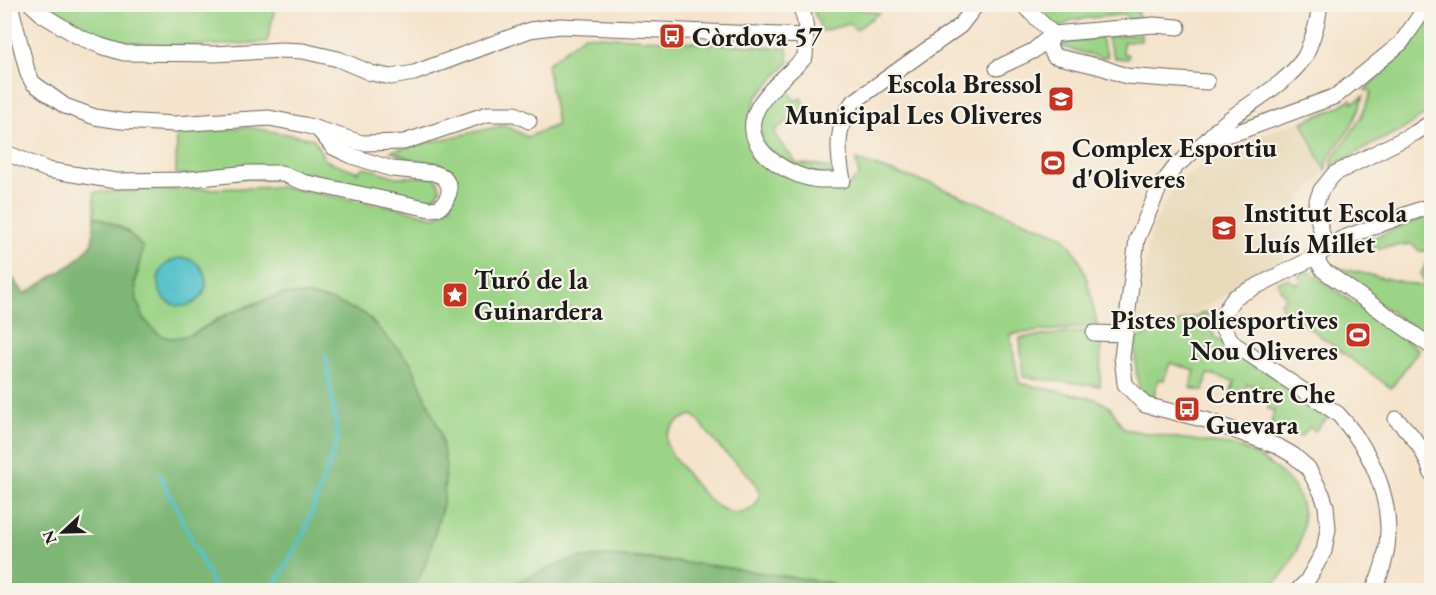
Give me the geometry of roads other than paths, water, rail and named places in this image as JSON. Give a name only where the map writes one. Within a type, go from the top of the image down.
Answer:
[{"type":"street","points":[[10,4],[28,74],[33,83],[65,106],[96,117],[175,124],[269,118],[304,125],[362,143],[404,142],[487,114],[515,114],[529,121]]},
{"type":"street","points":[[30,4],[43,15],[80,37],[124,53],[215,54],[303,51],[338,59],[371,73],[391,77],[414,74],[530,30],[806,36]]},
{"type":"street","points":[[799,4],[804,13],[805,57],[772,87],[753,120],[754,139],[764,152],[790,172],[819,180],[843,180],[838,159],[839,135],[843,117],[852,103],[960,26],[977,4]]},
{"type":"street","points":[[1022,4],[1053,34]]},
{"type":"street","points":[[1298,591],[1313,571],[1326,543],[1328,529],[1326,506],[1312,475],[1293,455],[1279,447],[1206,420],[1145,405],[1125,384],[1122,357],[1137,239],[1159,188],[1176,166],[1207,140],[1218,126],[1276,84],[1305,57],[1316,29],[1319,4]]},
{"type":"street","points":[[1207,140],[1241,131],[1336,96],[1401,42],[1428,4]]},
{"type":"street","points":[[997,68],[1033,51],[1053,34],[1154,24],[1178,27]]},
{"type":"street","points":[[1053,34],[1049,46],[1054,56],[1126,76],[1207,82]]},
{"type":"street","points":[[1431,122],[1415,133],[1334,174],[1321,190],[1316,203],[1323,270],[1431,347]]},
{"type":"street","points":[[5,151],[48,170],[116,181],[182,180],[248,173],[281,173],[303,182],[430,209],[439,208],[445,202],[449,186],[444,177],[392,169],[352,156],[333,147],[318,129]]},
{"type":"street","points":[[1373,591],[1381,574],[1386,554],[1388,519],[1386,500],[1361,444],[1338,414],[1234,344],[1228,337],[1222,315],[1235,297],[1320,253],[1341,239],[1431,205]]},
{"type":"street","points":[[1094,333],[1125,334]]},
{"type":"street","points":[[1396,419],[1414,436],[1428,462],[1431,474]]},
{"type":"water","points":[[182,258],[199,265],[206,282],[199,299],[182,306],[165,299],[158,282],[165,265]]},
{"type":"waterway","points":[[270,590],[304,533],[338,439],[326,356]]},
{"type":"waterway","points":[[160,474],[216,590]]},
{"type":"place","name":"Còrdova 57","points":[[672,36]]},
{"type":"place","name":"Escola Bressol Municipal Les Oliveres","points":[[1061,99]]},
{"type":"place","name":"Complex Esportiu d'Oliveres","points":[[1053,163]]},
{"type":"place","name":"Institut Escola Lluís Millet","points":[[1224,228]]},
{"type":"place","name":"Turó de la Guinardera","points":[[455,295]]},
{"type":"place","name":"Pistes poliesportives Nou Oliveres","points":[[1358,335]]},
{"type":"place","name":"Centre Che Guevara","points":[[1187,409]]}]
